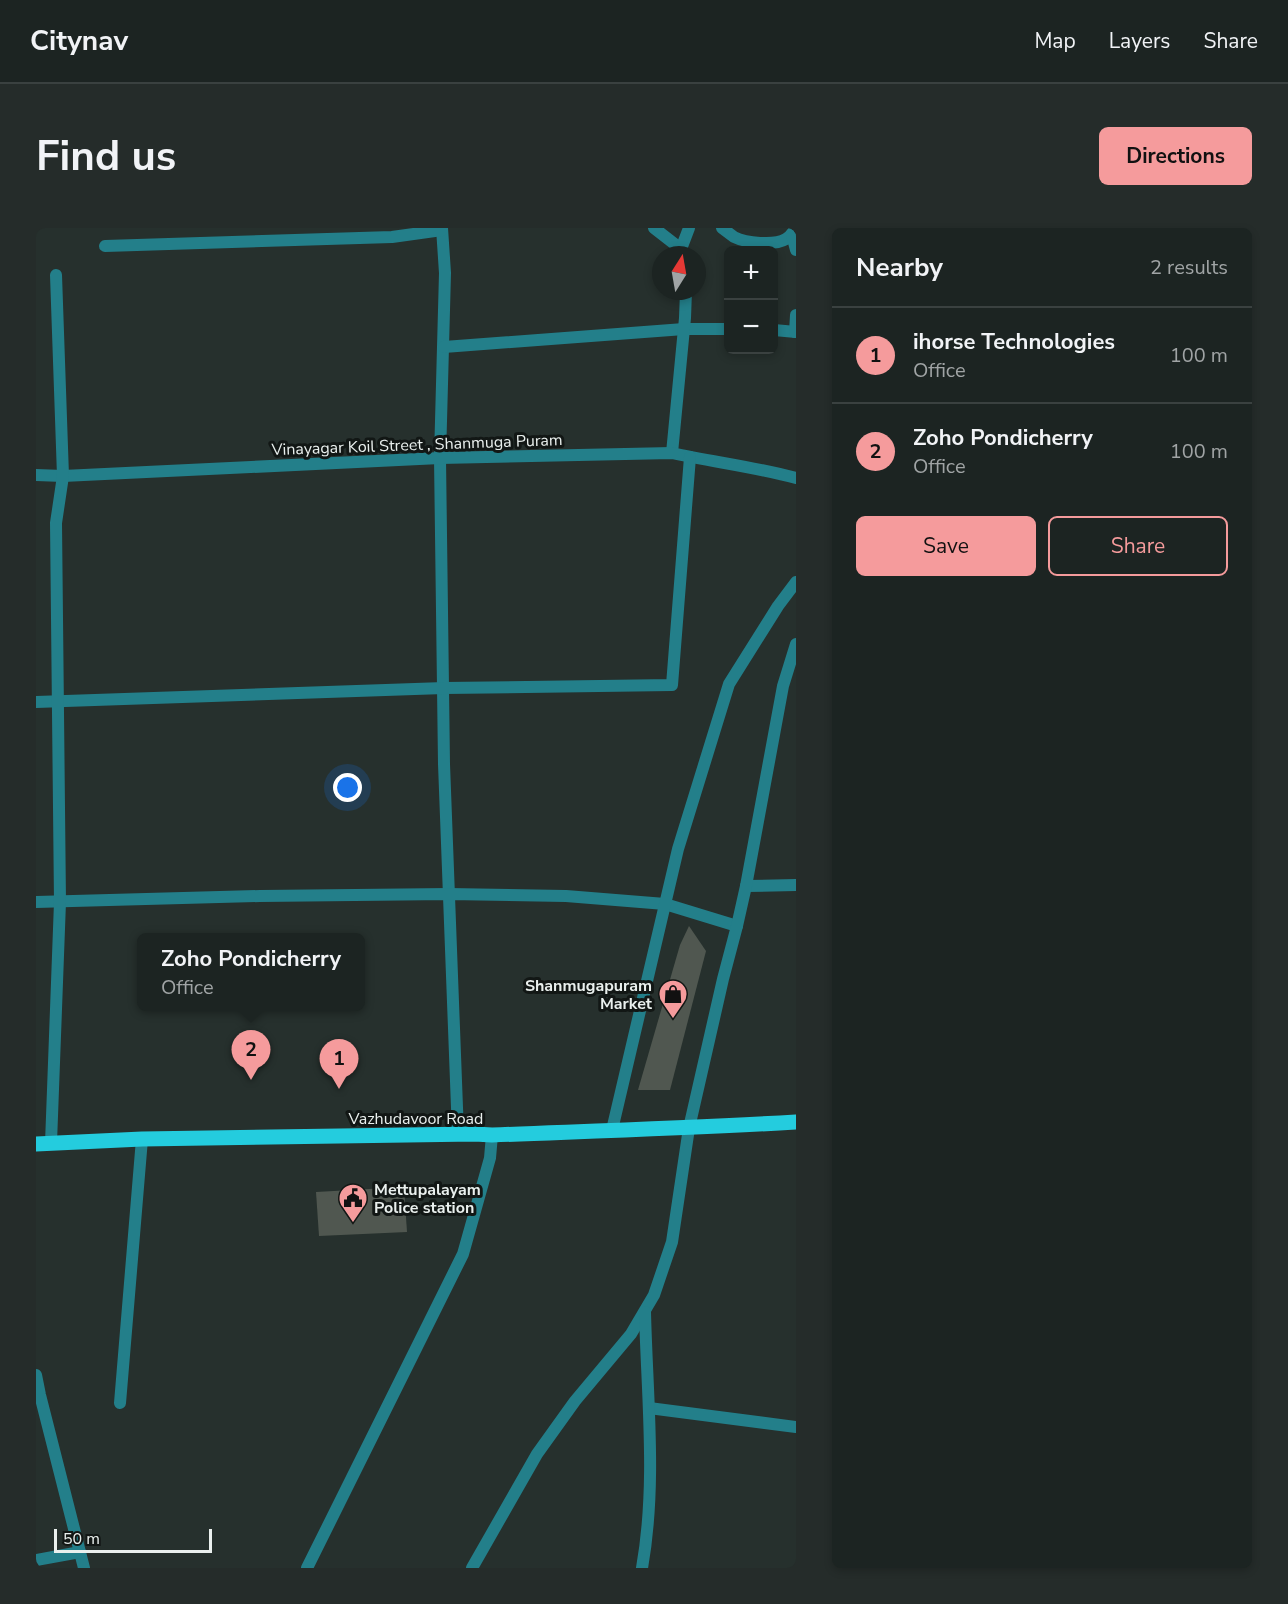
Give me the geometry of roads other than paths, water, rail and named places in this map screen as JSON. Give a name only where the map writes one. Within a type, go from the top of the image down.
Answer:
[{"type":"main road","name":"Vazhudavoor Road","points":[[43,1143],[142,1139],[492,1135],[796,1122]]},
{"type":"street","points":[[654,228],[675,246]]},
{"type":"street","points":[[684,246],[689,228]]},
{"type":"street","points":[[722,228],[735,237],[767,243],[784,240],[794,231]]},
{"type":"street","points":[[105,246],[392,237],[442,229],[445,273],[440,458],[444,688],[458,1134]]},
{"type":"street","points":[[794,231],[796,250]]},
{"type":"street","points":[[43,1143],[60,902],[56,523],[63,476],[56,275]]},
{"type":"street","points":[[672,453],[686,300]]},
{"type":"street","points":[[778,330],[795,332],[796,315]]},
{"type":"street","points":[[444,347],[684,329],[724,329]]},
{"type":"street","name":"Vinayagar Koil Street , Shanmuga Puram","points":[[36,475],[63,476],[440,458],[672,453],[758,468],[796,478]]},
{"type":"street","points":[[36,702],[444,688],[672,685],[690,457]]},
{"type":"street","points":[[612,1130],[678,849],[729,684],[778,606],[796,582]]},
{"type":"street","points":[[472,1568],[537,1454],[575,1401],[631,1334],[654,1295],[672,1242],[689,1128],[746,886],[790,686],[796,644]]},
{"type":"street","points":[[746,886],[796,885]]},
{"type":"street","points":[[36,902],[260,896],[449,894],[566,896],[664,904],[737,926]]},
{"type":"street","points":[[307,1568],[463,1254],[490,1158],[492,1135]]},
{"type":"street","points":[[120,1403],[142,1139]]},
{"type":"street","points":[[642,1568],[648,1523],[650,1445],[645,1310]]},
{"type":"street","points":[[36,1375],[84,1568]]},
{"type":"street","points":[[649,1408],[796,1427]]},
{"type":"street","points":[[36,1560],[80,1552]]},
{"type":"place","name":"Shanmugapuram Market","points":[[673,1020]]},
{"type":"place","name":"Zoho Pondicherry","points":[[251,1080]]},
{"type":"place","name":"ihorse Technologies","points":[[339,1089]]},
{"type":"place","name":"Mettupalayam Police station","points":[[353,1224]]}]
